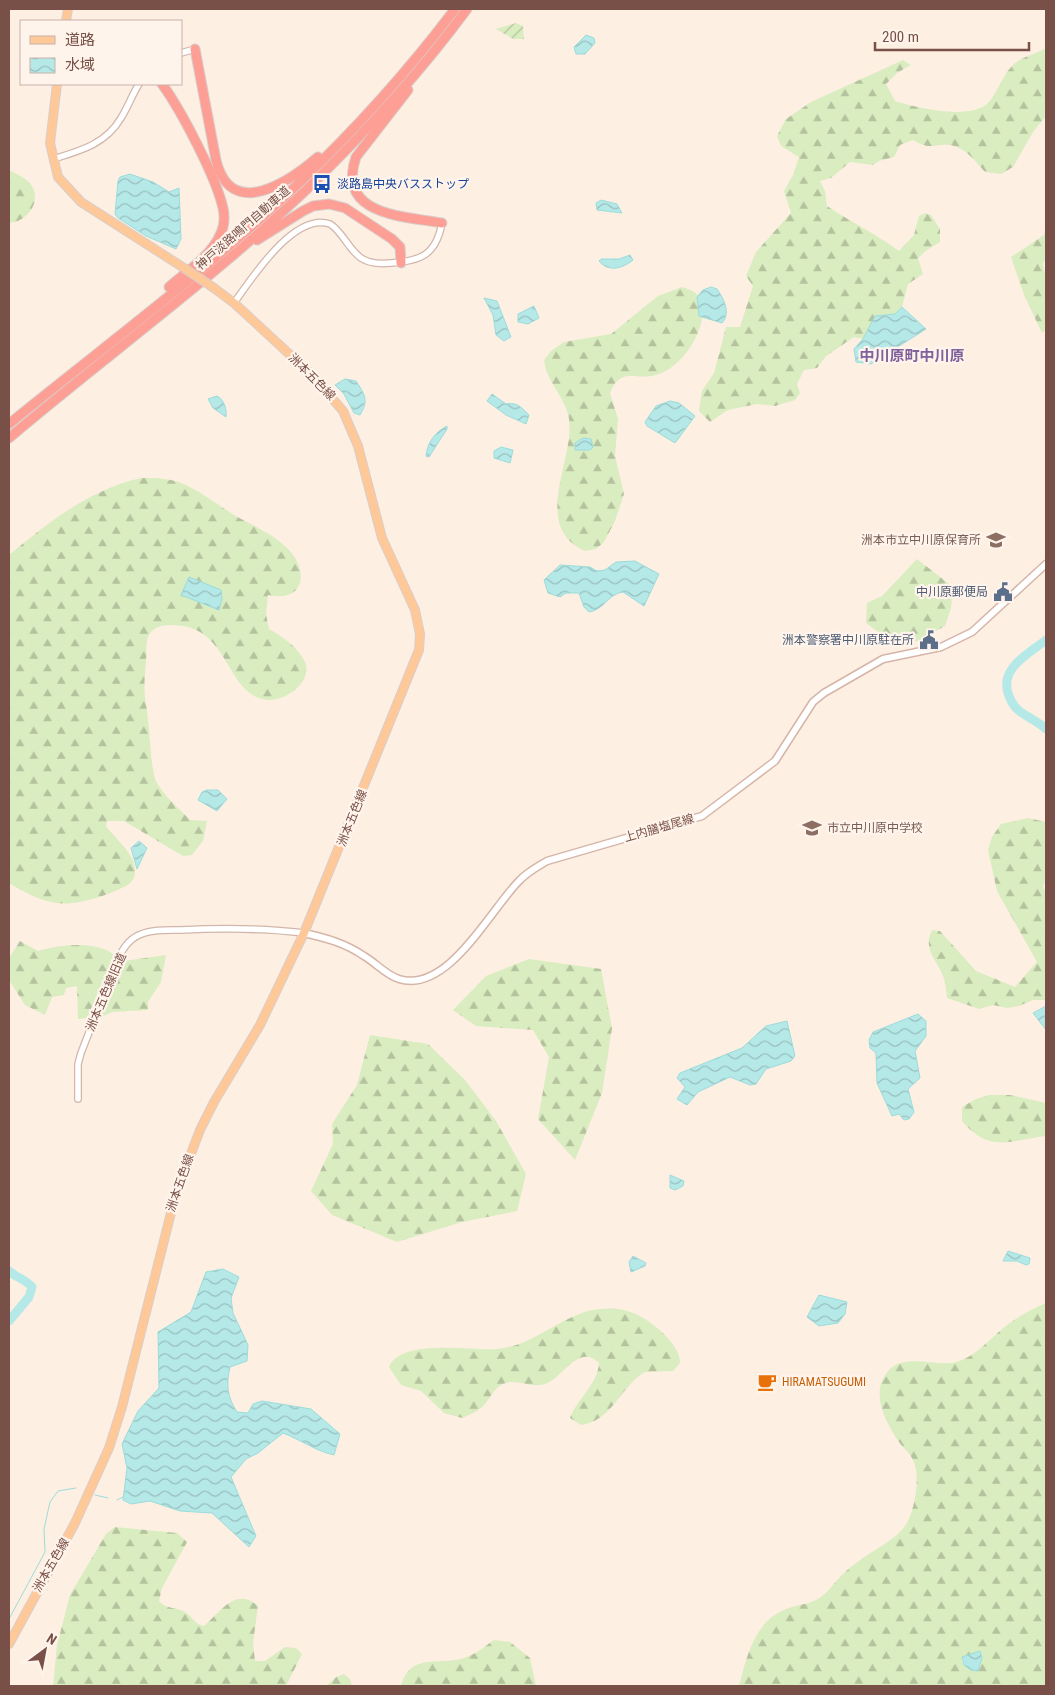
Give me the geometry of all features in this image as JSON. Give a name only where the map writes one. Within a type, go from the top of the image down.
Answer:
[{"type":"highway","name":"神戸淡路鳴門自動車道","points":[[9,424],[267,213],[338,144],[406,70],[455,9]]},
{"type":"highway","name":"神戸淡路鳴門自動車道","points":[[9,438],[137,334],[306,190],[377,117],[446,37],[467,9]]},
{"type":"highway","points":[[442,223],[374,209],[358,195],[352,177],[354,164],[360,152],[406,93],[446,37]]},
{"type":"highway","points":[[195,49],[220,172],[232,186],[252,193],[276,187],[306,167],[339,138],[406,70]]},
{"type":"highway","points":[[101,350],[211,249],[223,227],[224,215],[219,196],[184,121],[163,85]]},
{"type":"highway","points":[[137,334],[173,310],[258,239],[278,225],[312,206],[329,204],[345,208],[353,213],[396,243],[401,252],[401,263]]},
{"type":"main road","name":"洲本五色線","points":[[9,1644],[77,1518],[109,1448],[122,1407],[176,1192],[200,1130],[214,1102],[260,1025],[304,934],[411,673],[418,650],[419,629],[413,606],[382,538],[358,446],[343,411],[312,375],[234,303],[184,268],[81,202],[58,177],[50,143],[50,127],[57,85]]},
{"type":"main road","name":"上内膳塩尾線","points":[[304,934],[332,940],[350,947],[399,979],[418,981],[434,976],[473,938],[526,874],[547,861],[702,816],[774,761],[806,712],[824,693],[884,659],[941,647],[972,632],[1046,564]]},
{"type":"street","points":[[182,53],[195,49]]},
{"type":"street","points":[[53,159],[89,147],[106,137],[121,120],[138,85]]},
{"type":"street","points":[[234,303],[273,253],[298,230],[311,223],[324,223],[334,227],[363,259],[377,264],[417,260],[429,252],[437,240],[442,223]]},
{"type":"street","name":"洲本五色線旧道","points":[[78,1100],[78,1064],[81,1053],[118,960],[125,946],[134,937],[152,931],[225,928],[264,928],[304,934]]},
{"type":"green space","points":[[516,23],[523,26],[524,39],[513,39],[496,29]]},
{"type":"green space","points":[[1046,48],[1046,116],[1033,132],[1013,167],[1001,174],[985,172],[967,153],[956,147],[950,145],[928,146],[913,140],[900,145],[894,157],[879,161],[873,165],[850,162],[831,178],[820,181],[825,191],[827,206],[899,251],[914,235],[919,216],[925,213],[931,215],[940,229],[940,242],[918,258],[923,274],[908,284],[902,307],[895,314],[874,321],[863,339],[854,337],[826,356],[817,368],[804,370],[797,384],[800,393],[795,400],[775,406],[757,404],[728,410],[710,422],[699,411],[702,391],[714,373],[726,327],[740,327],[753,286],[746,276],[756,252],[791,213],[784,191],[793,175],[799,157],[781,146],[777,136],[786,119],[811,102],[903,60],[911,65],[897,73],[886,84],[895,101],[944,111],[958,112],[981,108],[989,102],[1005,74],[1015,63]]},
{"type":"green space","points":[[9,170],[30,183],[35,192],[35,199],[34,205],[26,215],[15,222],[9,223]]},
{"type":"green space","points":[[1046,225],[1046,258],[1043,264],[1046,278],[1046,330],[1042,333],[1024,295],[1011,257],[1044,235]]},
{"type":"green space","points":[[682,287],[691,290],[697,295],[703,305],[699,330],[688,350],[665,372],[648,376],[624,377],[614,385],[610,393],[618,419],[615,456],[624,494],[615,521],[604,542],[596,549],[585,551],[569,540],[560,526],[557,509],[569,435],[569,419],[564,404],[546,369],[544,360],[551,351],[564,342],[611,334],[658,296]]},
{"type":"green space","points":[[141,478],[158,478],[186,485],[270,535],[289,550],[300,568],[300,584],[289,595],[268,595],[266,614],[269,629],[290,643],[302,657],[305,662],[305,677],[302,683],[290,694],[268,700],[255,696],[245,689],[213,643],[202,633],[177,625],[160,626],[151,632],[147,643],[144,687],[151,758],[155,777],[164,793],[190,820],[207,821],[203,841],[192,855],[183,856],[124,821],[107,821],[106,826],[128,852],[134,863],[134,879],[125,887],[97,898],[71,903],[48,901],[9,883],[9,555],[55,519],[87,499],[122,483]]},
{"type":"green space","points":[[917,559],[953,587],[951,608],[945,626],[918,641],[893,643],[866,623],[867,603],[882,596]]},
{"type":"green space","points":[[1028,818],[1046,822],[1046,880],[1043,886],[1046,892],[1046,1000],[1033,1000],[1019,1006],[1007,1008],[993,1005],[979,1009],[947,998],[943,977],[929,948],[932,930],[940,931],[976,971],[1015,987],[1037,962],[997,891],[988,850],[992,837],[1001,824]]},
{"type":"green space","points":[[20,941],[38,951],[77,945],[97,947],[114,955],[87,1018],[78,1019],[77,986],[66,988],[64,995],[52,997],[45,1015],[25,1005],[9,980],[9,958]]},
{"type":"green space","points":[[166,955],[161,982],[148,1002],[148,1010],[113,1012],[98,1018],[117,970],[124,961]]},
{"type":"green space","points":[[529,959],[601,969],[612,1028],[602,1093],[575,1160],[538,1119],[549,1057],[533,1030],[476,1026],[453,1010],[486,976]]},
{"type":"green space","points":[[370,1035],[428,1044],[465,1080],[496,1121],[526,1174],[517,1211],[462,1222],[397,1242],[332,1215],[311,1191],[333,1144],[332,1124],[357,1085]]},
{"type":"green space","points":[[989,1095],[1010,1095],[1046,1103],[1046,1136],[1001,1142],[982,1138],[972,1131],[962,1121],[962,1107],[976,1099]]},
{"type":"green space","points":[[1046,1303],[1046,1686],[739,1686],[749,1651],[760,1629],[768,1620],[777,1613],[810,1603],[821,1597],[847,1570],[894,1537],[907,1523],[915,1500],[917,1474],[912,1457],[894,1434],[881,1406],[880,1388],[889,1370],[902,1362],[951,1363],[960,1361],[982,1347],[1014,1320]],"holes":[[[980,1651],[982,1658],[978,1671],[971,1670],[962,1662],[962,1658]]]},
{"type":"green space","points":[[599,1309],[627,1311],[652,1324],[675,1347],[680,1363],[673,1371],[645,1372],[632,1383],[607,1412],[591,1422],[581,1425],[570,1418],[598,1371],[599,1363],[592,1358],[579,1358],[545,1384],[532,1385],[508,1382],[503,1384],[495,1390],[480,1409],[462,1418],[444,1413],[421,1391],[401,1385],[389,1367],[396,1358],[407,1352],[422,1349],[497,1349],[511,1347],[573,1317]]},
{"type":"green space","points":[[115,1527],[177,1533],[187,1542],[162,1588],[159,1601],[165,1605],[182,1610],[198,1624],[204,1626],[235,1600],[250,1601],[258,1606],[253,1643],[255,1661],[265,1661],[285,1647],[296,1648],[302,1654],[286,1686],[53,1686],[57,1645],[70,1595],[106,1534]]},
{"type":"green space","points":[[494,1640],[510,1642],[530,1658],[536,1686],[401,1686],[405,1675],[418,1664],[464,1658]]},
{"type":"green space","points":[[344,1674],[350,1679],[352,1686],[326,1686],[336,1677]]},
{"type":"water","points":[[586,35],[594,38],[595,43],[585,54],[576,54],[574,47]]},
{"type":"water","points":[[130,174],[153,182],[169,192],[179,188],[181,239],[176,249],[146,236],[118,218],[115,214],[118,181],[120,177]]},
{"type":"water","points":[[601,200],[617,204],[622,213],[597,210],[596,203]]},
{"type":"water","points":[[630,255],[633,260],[616,268],[607,267],[599,261],[601,259],[619,259]]},
{"type":"water","points":[[711,287],[717,289],[726,306],[726,315],[722,323],[699,316],[697,297],[703,290]]},
{"type":"water","points":[[484,298],[497,301],[511,337],[504,341],[496,335],[493,315]]},
{"type":"water","points":[[534,306],[539,318],[528,324],[518,322],[518,314]]},
{"type":"water","points":[[902,307],[926,329],[871,364],[856,362],[854,349],[863,339],[875,316],[895,314]]},
{"type":"water","points":[[345,379],[356,381],[364,394],[365,401],[360,415],[354,413],[344,394],[335,385]]},
{"type":"water","points":[[492,394],[506,404],[516,404],[524,410],[529,415],[526,424],[506,415],[487,401]]},
{"type":"water","points":[[217,396],[224,405],[226,417],[213,408],[208,399]]},
{"type":"water","points":[[670,401],[679,403],[695,416],[675,443],[647,426],[645,422],[656,406]]},
{"type":"water","points":[[447,426],[447,429],[429,457],[426,456],[432,438]]},
{"type":"water","points":[[583,438],[591,439],[593,447],[590,450],[575,450],[575,443]]},
{"type":"water","points":[[501,447],[513,450],[510,463],[494,458],[494,451]]},
{"type":"water","points":[[635,561],[659,574],[644,606],[623,592],[613,596],[594,611],[589,612],[584,607],[579,593],[566,593],[560,597],[548,593],[544,580],[560,565],[590,567],[597,571],[605,570],[616,562]]},
{"type":"water","points":[[189,577],[221,590],[222,599],[219,610],[181,595]]},
{"type":"water","points":[[218,790],[227,799],[217,811],[198,800],[202,792]]},
{"type":"water","points":[[139,841],[147,848],[137,869],[131,848]]},
{"type":"water","points":[[1046,1006],[1046,1030],[1033,1013]]},
{"type":"water","points":[[918,1014],[926,1021],[926,1036],[915,1051],[920,1078],[908,1089],[914,1112],[909,1119],[904,1120],[899,1114],[892,1116],[877,1083],[876,1053],[870,1048],[869,1040],[873,1032]]},
{"type":"water","points":[[787,1021],[795,1056],[791,1061],[766,1069],[756,1084],[750,1085],[730,1077],[698,1092],[687,1105],[677,1099],[685,1087],[677,1078],[680,1073],[742,1048],[766,1026]]},
{"type":"water","points":[[670,1175],[684,1181],[683,1186],[675,1190],[670,1188]]},
{"type":"water","points":[[1008,1251],[1030,1258],[1029,1264],[1026,1265],[1017,1261],[1003,1261]]},
{"type":"water","points":[[633,1256],[646,1263],[645,1266],[631,1272],[629,1262]]},
{"type":"water","points":[[223,1269],[239,1277],[231,1298],[233,1313],[248,1345],[247,1361],[230,1367],[229,1373],[229,1396],[237,1412],[248,1413],[253,1404],[262,1401],[311,1409],[340,1434],[334,1455],[283,1433],[258,1453],[246,1459],[231,1477],[256,1536],[249,1547],[212,1513],[180,1511],[150,1501],[131,1504],[123,1500],[127,1468],[122,1444],[138,1411],[159,1388],[158,1332],[191,1312],[206,1272]]},
{"type":"water","points":[[819,1295],[847,1302],[845,1314],[838,1323],[819,1326],[807,1317]]},
{"type":"water","points":[[980,1651],[982,1658],[978,1671],[971,1670],[964,1665],[962,1657]]},
{"type":"waterway","points":[[1046,640],[1023,657],[1011,670],[1007,686],[1012,703],[1021,712],[1046,729]]},
{"type":"waterway","points":[[9,1271],[32,1287],[29,1297],[9,1321]]},
{"type":"waterway","points":[[9,1619],[45,1552],[44,1529],[50,1502],[58,1491],[76,1488]]},
{"type":"waterway","points":[[95,1495],[108,1498]]},
{"type":"waterway","points":[[117,1500],[123,1497]]},
{"type":"place","name":"淡路島中央バスストップ","points":[[322,184]]},
{"type":"place","name":"洲本市立中川原保育所","points":[[996,540]]},
{"type":"place","name":"中川原郵便局","points":[[1003,592]]},
{"type":"place","name":"洲本警察署中川原駐在所","points":[[929,640]]},
{"type":"place","name":"市立中川原中学校","points":[[812,828]]},
{"type":"place","name":"HIRAMATSUGUMI","points":[[767,1382]]},
{"type":"district","name":"中川原町中川原","points":[[912,356]]}]
